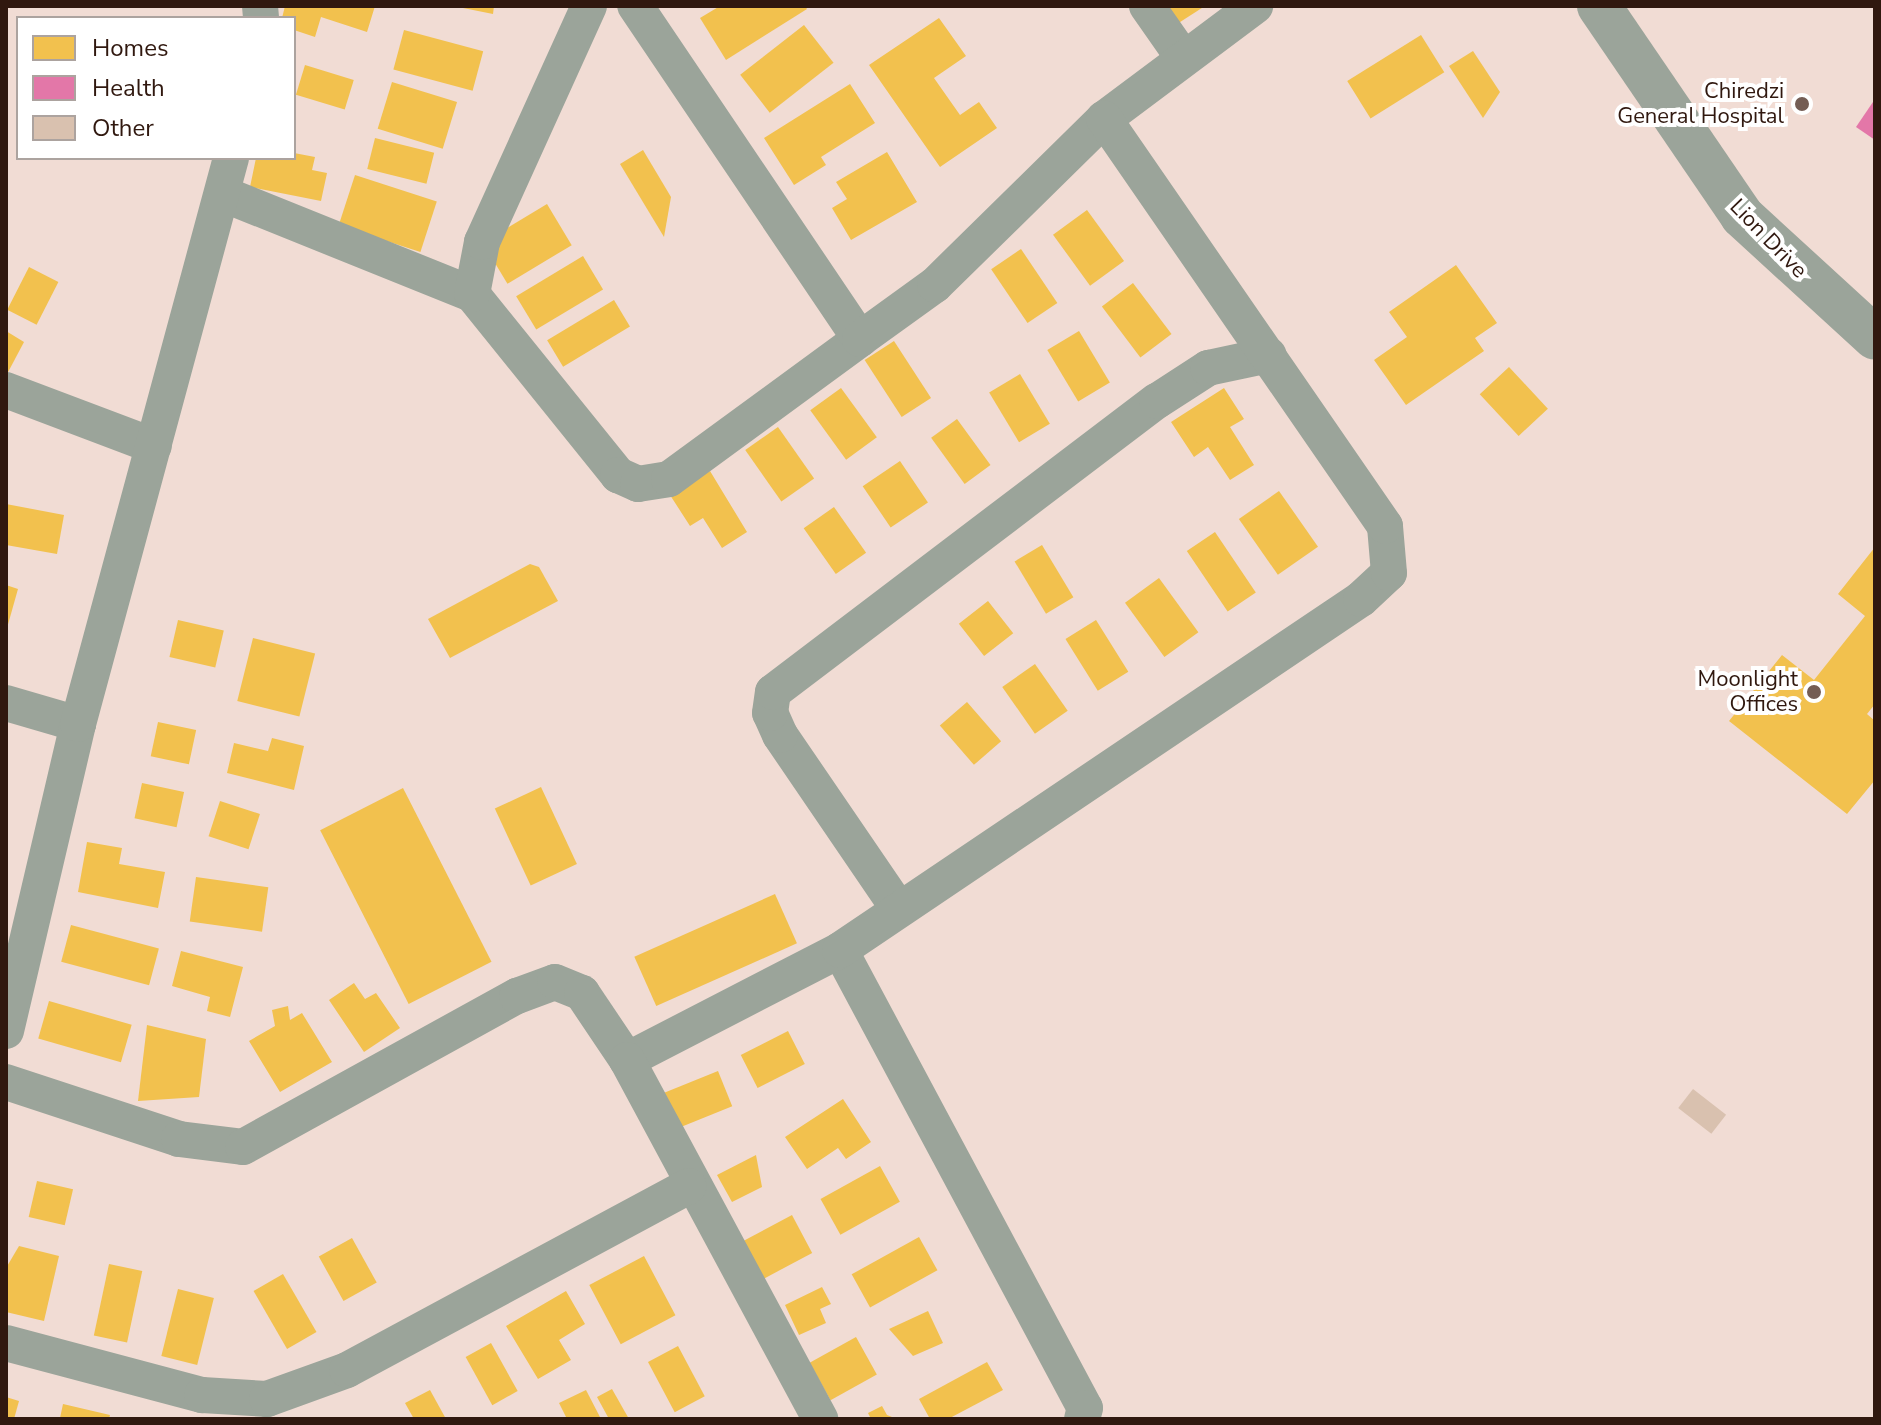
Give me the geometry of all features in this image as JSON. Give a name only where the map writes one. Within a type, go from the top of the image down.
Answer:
[{"type":"street","points":[[472,294],[482,242],[589,6]]},
{"type":"street","points":[[635,6],[860,339]]},
{"type":"street","points":[[1147,6],[1182,56]]},
{"type":"street","points":[[223,194],[472,294],[618,475],[638,484],[669,479],[935,285],[1104,119],[1182,56],[1255,6]]},
{"type":"street","name":"Lion Drive","points":[[1599,6],[1742,216],[1875,338]]},
{"type":"street","points":[[627,1060],[840,950],[898,908],[1361,599],[1389,573],[1385,526],[1104,119]]},
{"type":"street","points":[[8,1010],[78,724],[231,160]]},
{"type":"street","points":[[898,908],[780,735],[770,713],[773,692],[1157,401],[1208,368],[1269,355]]},
{"type":"street","points":[[6,390],[154,446]]},
{"type":"street","points":[[6,703],[78,724]]},
{"type":"street","points":[[840,950],[1085,1408],[1082,1419]]},
{"type":"street","points":[[6,1082],[179,1139],[243,1147],[555,982],[582,993],[627,1060],[689,1186],[812,1416]]},
{"type":"street","points":[[6,1343],[202,1395],[267,1399],[347,1370],[689,1186]]},
{"type":"building: Homes","points":[[285,6],[375,6],[367,32],[321,17],[315,37],[296,31],[296,16],[282,16]]},
{"type":"building: Homes","points":[[453,6],[494,6],[493,14]]},
{"type":"building: Homes","points":[[720,6],[805,6],[807,9],[726,60],[700,18]]},
{"type":"building: Homes","points":[[1166,6],[1205,6],[1177,24]]},
{"type":"building: Homes","points":[[939,18],[966,56],[934,78],[960,115],[979,102],[997,128],[940,167],[869,65]]},
{"type":"building: Homes","points":[[804,25],[834,63],[770,113],[740,75]]},
{"type":"building: Homes","points":[[404,30],[483,51],[473,91],[393,70]]},
{"type":"building: Homes","points":[[1421,35],[1444,72],[1371,118],[1347,81]]},
{"type":"building: Homes","points":[[1473,51],[1500,92],[1483,118],[1449,66]]},
{"type":"building: Homes","points":[[305,65],[354,80],[345,110],[296,95]]},
{"type":"building: Homes","points":[[392,82],[457,102],[443,149],[378,129]]},
{"type":"building: Homes","points":[[850,84],[875,123],[821,157],[826,165],[794,185],[764,138]]},
{"type":"building: Homes","points":[[375,138],[434,153],[426,184],[367,169]]},
{"type":"building: Homes","points":[[643,150],[671,197],[664,237],[620,164]]},
{"type":"building: Homes","points":[[887,152],[917,202],[851,240],[832,208],[847,199],[836,182]]},
{"type":"building: Homes","points":[[296,153],[315,157],[312,170],[327,173],[321,201],[250,187],[256,160],[296,160]]},
{"type":"building: Homes","points":[[355,175],[437,202],[420,252],[339,225]]},
{"type":"building: Homes","points":[[547,204],[572,245],[507,284],[483,243]]},
{"type":"building: Homes","points":[[1087,210],[1124,261],[1090,286],[1053,235]]},
{"type":"building: Homes","points":[[1021,249],[1057,303],[1028,323],[991,269]]},
{"type":"building: Homes","points":[[583,256],[603,289],[536,330],[516,296]]},
{"type":"building: Homes","points":[[1456,265],[1497,323],[1475,338],[1484,351],[1406,405],[1374,360],[1407,337],[1389,312]]},
{"type":"building: Homes","points":[[29,267],[58,282],[37,325],[7,310]]},
{"type":"building: Homes","points":[[1133,283],[1172,334],[1140,358],[1102,306]]},
{"type":"building: Homes","points":[[614,300],[630,327],[563,367],[547,340]]},
{"type":"building: Homes","points":[[6,331],[24,342],[6,376]]},
{"type":"building: Homes","points":[[1079,331],[1110,382],[1078,401],[1047,350]]},
{"type":"building: Homes","points":[[894,341],[931,398],[902,417],[865,360]]},
{"type":"building: Homes","points":[[1509,367],[1548,409],[1519,436],[1480,394]]},
{"type":"building: Homes","points":[[1020,374],[1050,424],[1019,442],[989,393]]},
{"type":"building: Homes","points":[[841,388],[877,437],[846,460],[810,410]]},
{"type":"building: Homes","points":[[1224,388],[1244,419],[1230,427],[1254,465],[1230,480],[1208,447],[1194,457],[1171,422]]},
{"type":"building: Homes","points":[[957,419],[991,465],[965,484],[931,438]]},
{"type":"building: Homes","points":[[778,427],[814,479],[781,502],[745,450]]},
{"type":"building: Homes","points":[[900,461],[928,502],[891,528],[863,486]]},
{"type":"building: Homes","points":[[710,471],[747,532],[722,548],[703,518],[690,526],[670,495]]},
{"type":"building: Homes","points":[[1279,491],[1318,547],[1278,575],[1239,519]]},
{"type":"building: Homes","points":[[6,504],[64,515],[57,554],[6,545]]},
{"type":"building: Homes","points":[[834,507],[866,553],[836,574],[804,528]]},
{"type":"building: Homes","points":[[1215,532],[1256,593],[1228,612],[1187,551]]},
{"type":"building: Homes","points":[[1042,545],[1073,597],[1046,614],[1015,561]]},
{"type":"building: Homes","name":"Moonlight Offices","points":[[1875,547],[1875,704],[1867,714],[1875,721],[1875,780],[1847,814],[1729,721],[1782,655],[1814,680],[1865,616],[1838,594]]},
{"type":"building: Homes","points":[[530,564],[539,567],[558,601],[450,658],[428,619]]},
{"type":"building: Homes","points":[[1159,578],[1198,632],[1164,657],[1125,603]]},
{"type":"building: Homes","points":[[6,585],[18,589],[7,628],[6,628]]},
{"type":"building: Homes","points":[[988,601],[1013,633],[984,656],[959,624]]},
{"type":"building: Homes","points":[[178,620],[224,631],[215,668],[169,657]]},
{"type":"building: Homes","points":[[1096,620],[1128,672],[1098,691],[1065,639]]},
{"type":"building: Homes","points":[[253,638],[315,653],[299,717],[237,701]]},
{"type":"building: Homes","points":[[1035,664],[1068,711],[1035,734],[1002,687]]},
{"type":"building: Homes","points":[[967,702],[1001,741],[974,765],[940,726]]},
{"type":"building: Homes","points":[[158,722],[196,730],[189,764],[151,756]]},
{"type":"building: Homes","points":[[272,738],[304,746],[294,790],[227,773],[234,743],[268,751]]},
{"type":"building: Homes","points":[[142,783],[184,792],[177,827],[135,818]]},
{"type":"building: Homes","points":[[541,787],[577,864],[531,886],[495,809]]},
{"type":"building: Homes","points":[[403,788],[492,962],[409,1004],[320,830]]},
{"type":"building: Homes","points":[[220,801],[260,814],[249,849],[209,836]]},
{"type":"building: Homes","points":[[87,842],[122,848],[119,864],[165,872],[158,908],[78,892]]},
{"type":"building: Homes","points":[[196,877],[268,887],[262,932],[190,922]]},
{"type":"building: Homes","points":[[775,894],[797,943],[656,1006],[634,957]]},
{"type":"building: Homes","points":[[71,925],[159,949],[149,985],[61,962]]},
{"type":"building: Homes","points":[[181,951],[243,967],[230,1017],[207,1011],[210,997],[172,986]]},
{"type":"building: Homes","points":[[354,983],[365,999],[376,993],[400,1028],[364,1052],[329,1000]]},
{"type":"building: Homes","points":[[49,1001],[132,1025],[121,1062],[38,1038]]},
{"type":"building: Homes","points":[[288,1006],[290,1020],[302,1013],[332,1062],[280,1092],[249,1041],[275,1026],[272,1010]]},
{"type":"building: Homes","points":[[147,1025],[206,1039],[199,1097],[138,1101]]},
{"type":"building: Homes","points":[[788,1031],[805,1064],[758,1088],[741,1055]]},
{"type":"building: Homes","points":[[718,1071],[732,1106],[671,1131],[657,1096]]},
{"type":"building: Homes","points":[[843,1099],[871,1142],[846,1159],[838,1148],[807,1169],[785,1137]]},
{"type":"building: Homes","points":[[756,1155],[762,1187],[732,1202],[717,1175]]},
{"type":"building: Homes","points":[[880,1166],[900,1202],[840,1235],[821,1199]]},
{"type":"building: Homes","points":[[37,1181],[73,1189],[65,1225],[29,1217]]},
{"type":"building: Homes","points":[[792,1215],[812,1253],[751,1285],[731,1247]]},
{"type":"building: Homes","points":[[919,1237],[937,1270],[870,1308],[852,1274]]},
{"type":"building: Homes","points":[[352,1238],[377,1283],[343,1301],[319,1256]]},
{"type":"building: Homes","points":[[19,1246],[59,1256],[44,1321],[6,1312],[6,1268]]},
{"type":"building: Homes","points":[[644,1256],[675,1315],[621,1344],[589,1285]]},
{"type":"building: Homes","points":[[109,1264],[142,1271],[127,1342],[94,1335]]},
{"type":"building: Homes","points":[[283,1274],[316,1332],[287,1349],[254,1291]]},
{"type":"building: Homes","points":[[822,1287],[831,1304],[820,1309],[826,1323],[799,1335],[785,1305]]},
{"type":"building: Homes","points":[[178,1289],[214,1298],[197,1365],[161,1356]]},
{"type":"building: Homes","points":[[566,1291],[585,1324],[559,1340],[571,1360],[538,1379],[506,1326]]},
{"type":"building: Homes","points":[[928,1311],[943,1343],[913,1356],[889,1329]]},
{"type":"building: Homes","points":[[856,1337],[877,1375],[830,1400],[810,1363]]},
{"type":"building: Homes","points":[[491,1343],[518,1391],[492,1405],[466,1357]]},
{"type":"building: Homes","points":[[678,1346],[705,1396],[675,1412],[648,1362]]},
{"type":"building: Homes","points":[[987,1362],[1003,1390],[948,1419],[930,1419],[919,1399]]},
{"type":"building: Homes","points":[[612,1389],[629,1419],[609,1419],[597,1397]]},
{"type":"building: Homes","points":[[430,1390],[446,1419],[414,1419],[405,1403]]},
{"type":"building: Homes","points":[[586,1390],[601,1419],[567,1419],[559,1403]]},
{"type":"building: Homes","points":[[6,1397],[19,1401],[14,1419],[6,1419]]},
{"type":"building: Homes","points":[[63,1404],[110,1415],[109,1419],[51,1419],[60,1418]]},
{"type":"building: Homes","points":[[882,1406],[887,1415],[897,1419],[871,1419],[868,1413]]},
{"type":"building: Health","points":[[1875,99],[1875,140],[1856,127]]},
{"type":"building: Other","points":[[1693,1089],[1726,1115],[1711,1134],[1678,1108]]},
{"type":"place","name":"Chiredzi General Hospital","points":[[1802,104]]},
{"type":"place","name":"Moonlight Offices","points":[[1814,692]]}]
